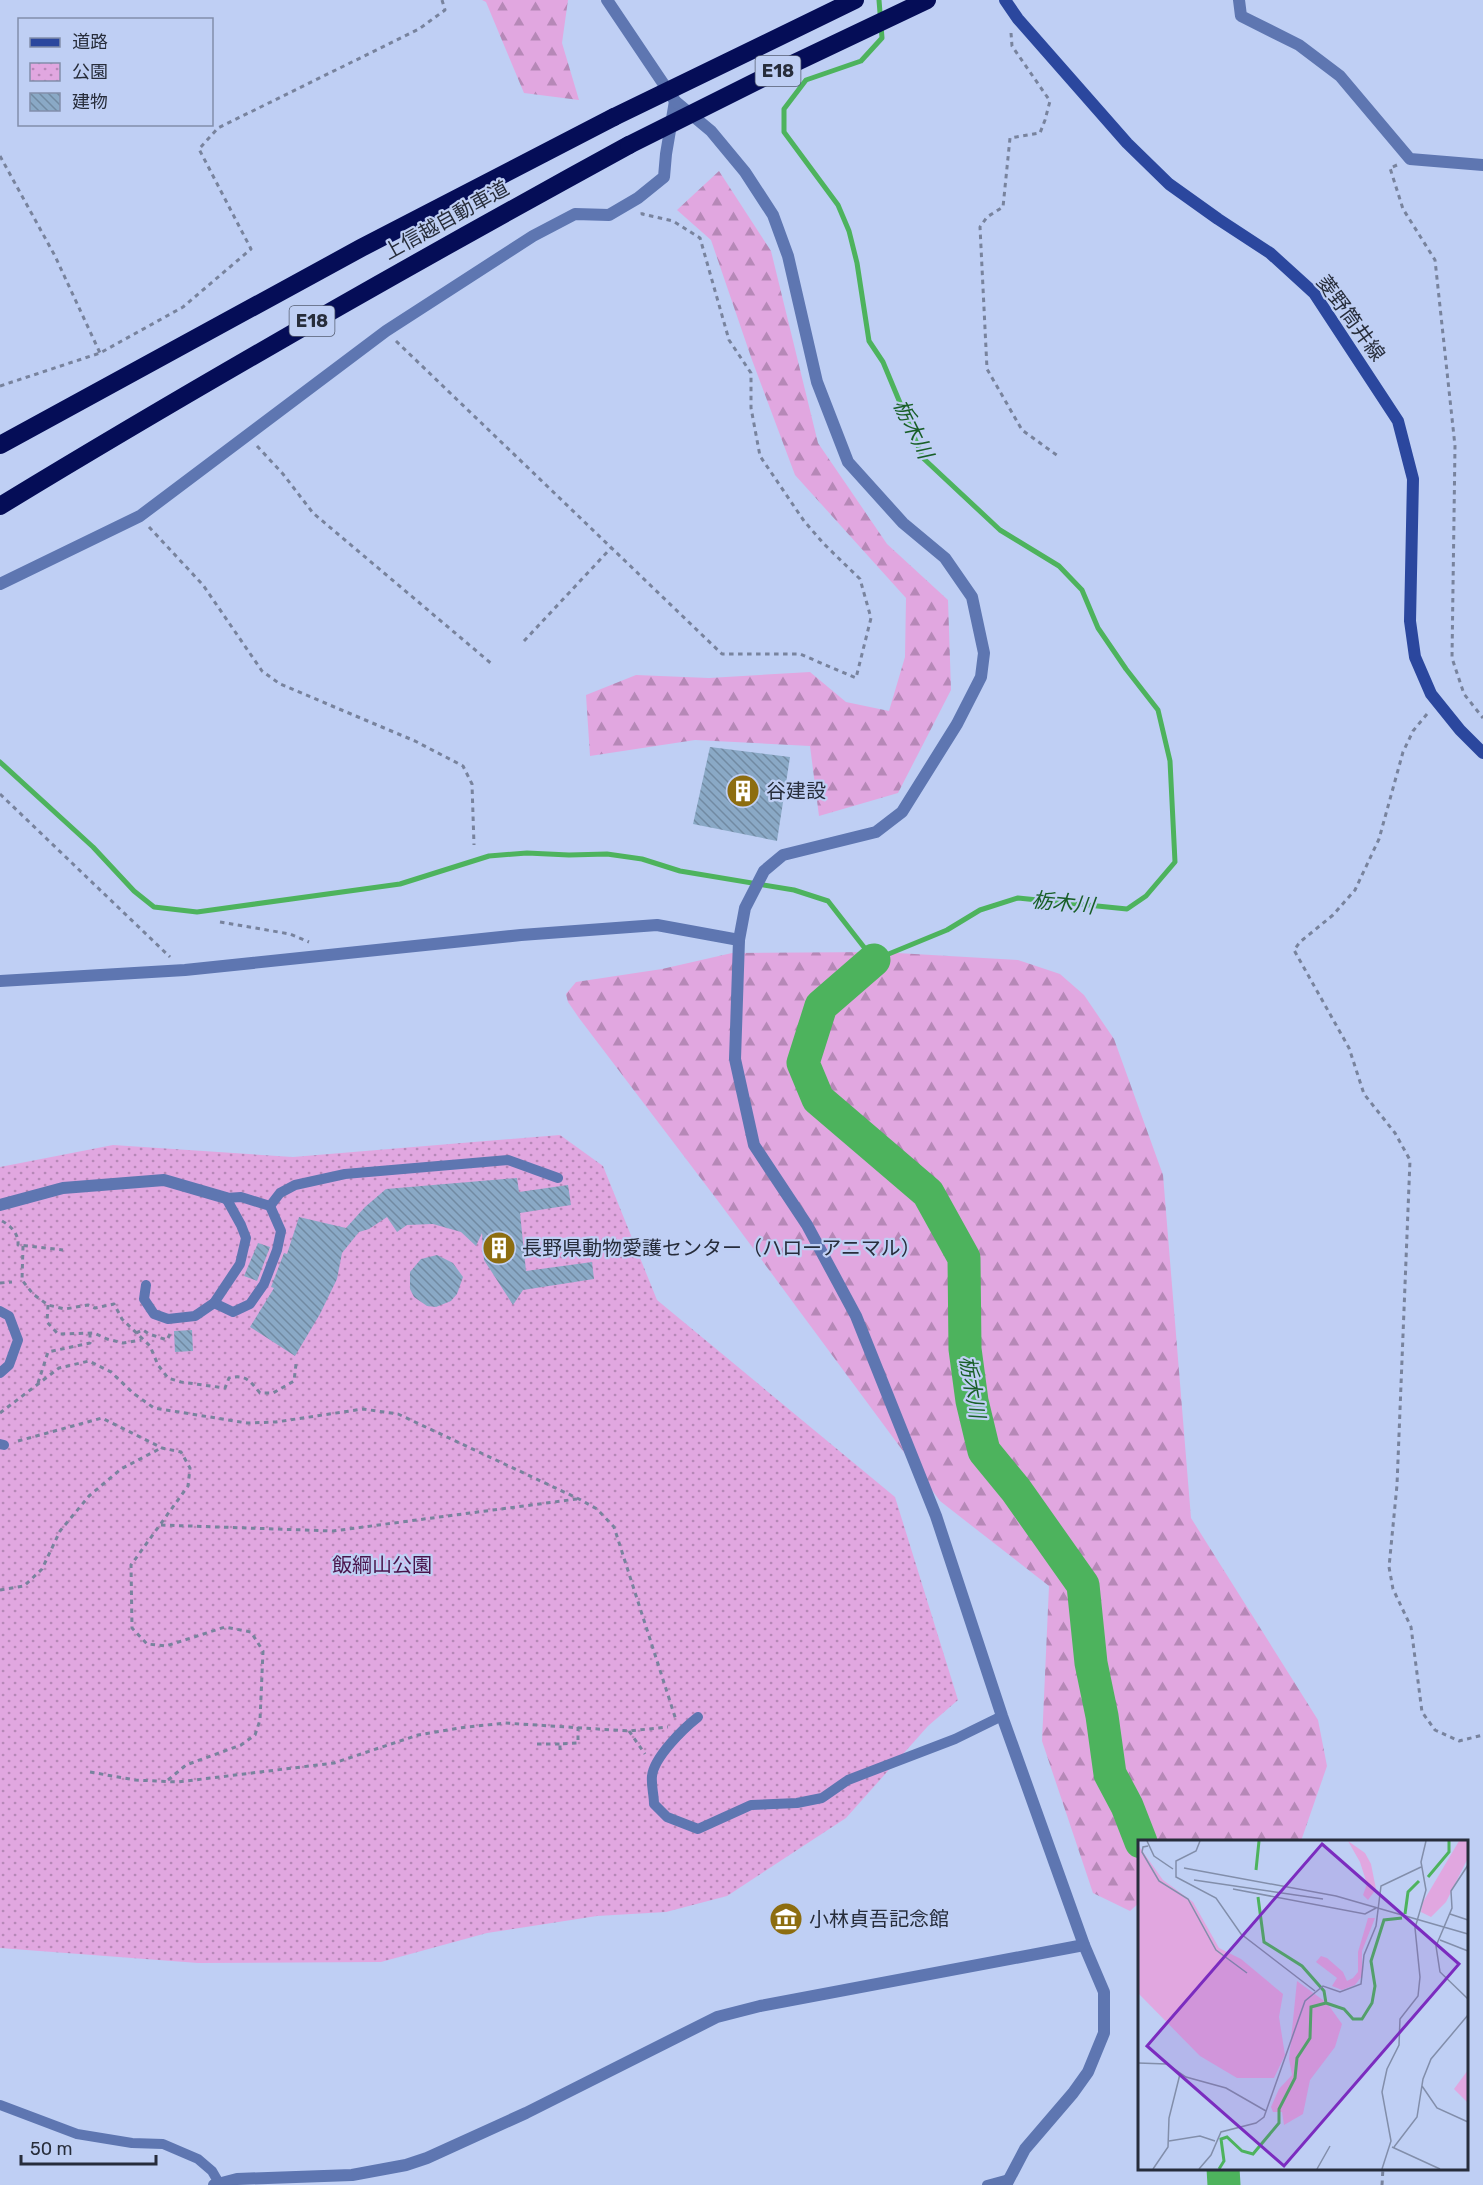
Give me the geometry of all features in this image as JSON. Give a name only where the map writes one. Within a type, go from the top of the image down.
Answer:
[{"type":"highway","name":"上信越自動車道","points":[[0,445],[361,248],[614,117],[855,0]]},
{"type":"highway","name":"上信越自動車道","points":[[0,506],[371,287],[629,145],[927,0]]},
{"type":"main road","name":"菱野筒井線","points":[[1007,2],[1018,19],[1127,143],[1169,184],[1270,253],[1314,293],[1398,421],[1413,479],[1410,621],[1416,657],[1431,694],[1460,730],[1483,753]]},
{"type":"street","points":[[606,0],[675,101],[711,130],[745,172],[773,215],[788,256],[817,382],[848,462],[903,523],[945,558],[972,597],[984,653],[981,676],[957,724],[902,812],[876,832],[783,855],[764,872],[745,908],[739,940],[735,1059],[754,1145],[807,1225],[856,1316],[936,1516],[1002,1716],[1084,1945],[1104,1992],[1104,2033],[1088,2072],[1073,2093],[1024,2149],[1008,2182]]},
{"type":"street","points":[[1239,0],[1241,16],[1299,45],[1340,76],[1410,159],[1483,165]]},
{"type":"street","points":[[0,584],[140,516],[386,331],[533,236],[575,214],[609,215],[638,198],[664,177],[675,101]]},
{"type":"street","points":[[0,981],[185,969],[521,934],[657,925],[739,940]]},
{"type":"street","points":[[0,1205],[63,1188],[164,1180],[226,1198]]},
{"type":"street","points":[[216,2184],[258,2177],[353,2180],[427,2158],[526,2113],[717,2017],[760,2006],[1084,1945]]},
{"type":"lane","points":[[270,1206],[280,1193],[295,1185],[345,1174],[508,1160],[558,1178]]},
{"type":"lane","points":[[146,1285],[144,1299],[154,1314],[168,1319],[195,1316],[214,1303],[240,1264],[246,1238],[226,1198],[241,1197],[270,1206],[281,1231],[277,1250],[264,1284],[250,1304],[233,1312],[214,1303]]},
{"type":"lane","points":[[0,1311],[9,1316],[18,1340],[9,1365],[0,1373]]},
{"type":"lane","points":[[698,1717],[684,1728],[664,1751],[652,1774],[654,1804],[666,1817],[698,1830],[751,1805],[797,1803],[822,1798],[848,1780],[955,1739],[1002,1716]]},
{"type":"lane","points":[[0,2105],[77,2134],[132,2143],[163,2144],[198,2159],[212,2171],[216,2184]]},
{"type":"lane","points":[[987,2185],[1008,2182]]},
{"type":"path","points":[[0,386],[100,353],[183,307],[251,249],[199,149],[218,128],[419,29],[446,10],[442,0]]},
{"type":"path","points":[[1007,2],[1012,46],[1050,102],[1040,133],[1010,138],[1003,207],[987,217],[980,227],[987,369],[1022,430],[1058,456]]},
{"type":"path","points":[[0,156],[55,256],[100,353]]},
{"type":"path","points":[[1410,159],[1390,168],[1403,209],[1435,260],[1455,446],[1452,658],[1464,694],[1483,718]]},
{"type":"path","points":[[386,331],[722,654],[800,654],[856,678],[871,618],[860,579],[804,521],[760,456],[751,408],[751,373],[729,340],[700,238],[674,221],[642,214],[638,198]]},
{"type":"path","points":[[247,436],[283,474],[313,513],[493,665]]},
{"type":"path","points":[[140,516],[203,585],[262,671],[280,684],[415,741],[463,766],[472,784],[474,845]]},
{"type":"path","points":[[524,641],[611,548]]},
{"type":"path","points":[[1437,702],[1413,731],[1403,752],[1379,839],[1355,890],[1333,915],[1300,942],[1294,950],[1349,1048],[1364,1094],[1395,1133],[1410,1160],[1397,1485],[1389,1567],[1394,1588],[1411,1627],[1422,1712],[1435,1730],[1459,1741],[1483,1735]]},
{"type":"path","points":[[0,794],[165,953],[185,969]]},
{"type":"path","points":[[220,922],[290,934],[309,942]]},
{"type":"path","points":[[0,1220],[11,1227],[19,1240],[18,1245],[63,1250]]},
{"type":"path","points":[[23,1246],[22,1280],[33,1294],[48,1305],[65,1309],[88,1305],[95,1308],[114,1304],[122,1319],[141,1340],[150,1346],[158,1365],[168,1378],[225,1388],[229,1378],[239,1376],[248,1380],[260,1393],[273,1393],[294,1382],[296,1364]]},
{"type":"path","points":[[0,1283],[12,1282]]},
{"type":"path","points":[[48,1305],[47,1322],[58,1334],[90,1333],[123,1343],[141,1340]]},
{"type":"path","points":[[37,1384],[48,1352],[90,1343],[90,1333]]},
{"type":"path","points":[[0,1413],[59,1368],[89,1361],[111,1372],[133,1393],[154,1408],[247,1423],[276,1422],[363,1410],[398,1414],[579,1499],[597,1509],[615,1527],[677,1726],[629,1731],[505,1723],[459,1728],[418,1735],[334,1763],[178,1782],[135,1780],[90,1772]]},
{"type":"path","points":[[2,1444],[102,1418],[162,1448],[181,1452],[190,1468],[189,1485],[131,1565],[132,1628],[147,1644],[166,1646],[225,1627],[251,1632],[263,1651],[260,1720],[255,1735],[241,1745],[186,1765],[167,1781]]},
{"type":"path","points":[[0,1590],[24,1586],[42,1569],[60,1531],[89,1496],[121,1469],[162,1448]]},
{"type":"path","points":[[161,1525],[333,1531],[579,1499]]},
{"type":"path","points":[[537,1744],[578,1743],[578,1727]]},
{"type":"path","points":[[629,1731],[642,1749],[653,1771]]},
{"type":"path","points":[[560,1744],[560,1750]]},
{"type":"path","points":[[1382,2185],[1383,2170]]},
{"type":"green space","points":[[482,0],[568,0],[562,43],[579,100],[524,93],[486,2]]},
{"type":"green space","points":[[719,171],[771,251],[818,443],[887,544],[948,600],[951,690],[898,793],[819,816],[810,746],[695,740],[590,756],[586,695],[636,675],[709,678],[810,672],[846,702],[889,711],[905,657],[906,598],[795,475],[711,240],[677,210]]},
{"type":"green space","points":[[880,952],[1018,960],[1060,974],[1084,995],[1114,1039],[1163,1175],[1191,1518],[1318,1720],[1327,1766],[1301,1840],[1138,1840],[1138,1904],[1130,1911],[1093,1893],[1042,1741],[1049,1586],[940,1501],[568,1002],[566,994],[576,982],[662,969],[732,953]]},
{"type":"green space","name":"飯綱山公園","points":[[560,1135],[603,1166],[657,1300],[895,1497],[958,1700],[928,1726],[846,1818],[727,1896],[666,1912],[597,1916],[487,1933],[381,1962],[198,1963],[0,1948],[0,1167],[113,1145],[293,1157]]},
{"type":"building","name":"谷建設","points":[[710,747],[790,757],[777,841],[693,824]]},
{"type":"building","points":[[517,1178],[519,1192],[568,1185],[571,1205],[520,1213],[526,1271],[592,1262],[594,1279],[523,1290],[513,1305],[484,1260],[482,1233],[476,1246],[461,1232],[433,1224],[407,1225],[397,1232],[387,1217],[369,1229],[359,1232],[342,1253],[337,1279],[320,1314],[295,1356],[250,1327],[274,1288],[271,1287],[284,1253],[287,1254],[299,1217],[346,1228],[386,1189]]},
{"type":"building","points":[[258,1243],[270,1247],[257,1281],[244,1276]]},
{"type":"building","points":[[437,1255],[453,1263],[463,1277],[457,1294],[451,1301],[436,1307],[427,1306],[414,1297],[410,1289],[410,1272],[421,1259]]},
{"type":"building","points":[[192,1330],[193,1351],[175,1352],[174,1331]]},
{"type":"waterway","name":"栃木川","points":[[0,762],[93,847],[134,891],[154,907],[197,912],[400,884],[489,856],[527,853],[607,854],[642,859],[680,871],[794,890],[828,901],[874,960],[947,930],[980,910],[1018,898],[1127,909],[1146,896],[1175,862],[1170,761],[1158,710],[1098,628],[1082,590],[1059,566],[1000,530],[923,458],[883,362],[869,341],[857,263],[849,231],[838,205],[784,132],[784,109],[806,80],[861,61],[882,38],[879,0]]},
{"type":"waterway","name":"栃木川","points":[[874,960],[821,1006],[803,1063],[818,1099],[928,1193],[964,1258],[965,1349],[972,1401],[984,1451],[1016,1490],[1083,1585],[1091,1663],[1102,1716],[1110,1774],[1127,1806],[1140,1840]]},
{"type":"waterway","name":"栃木川","points":[[1223,2170],[1224,2185]]},
{"type":"place","name":"谷建設","points":[[743,791]]},
{"type":"place","name":"長野県動物愛護センター（ハローアニマル）","points":[[499,1248]]},
{"type":"place","name":"小林貞吾記念館","points":[[786,1919]]}]
